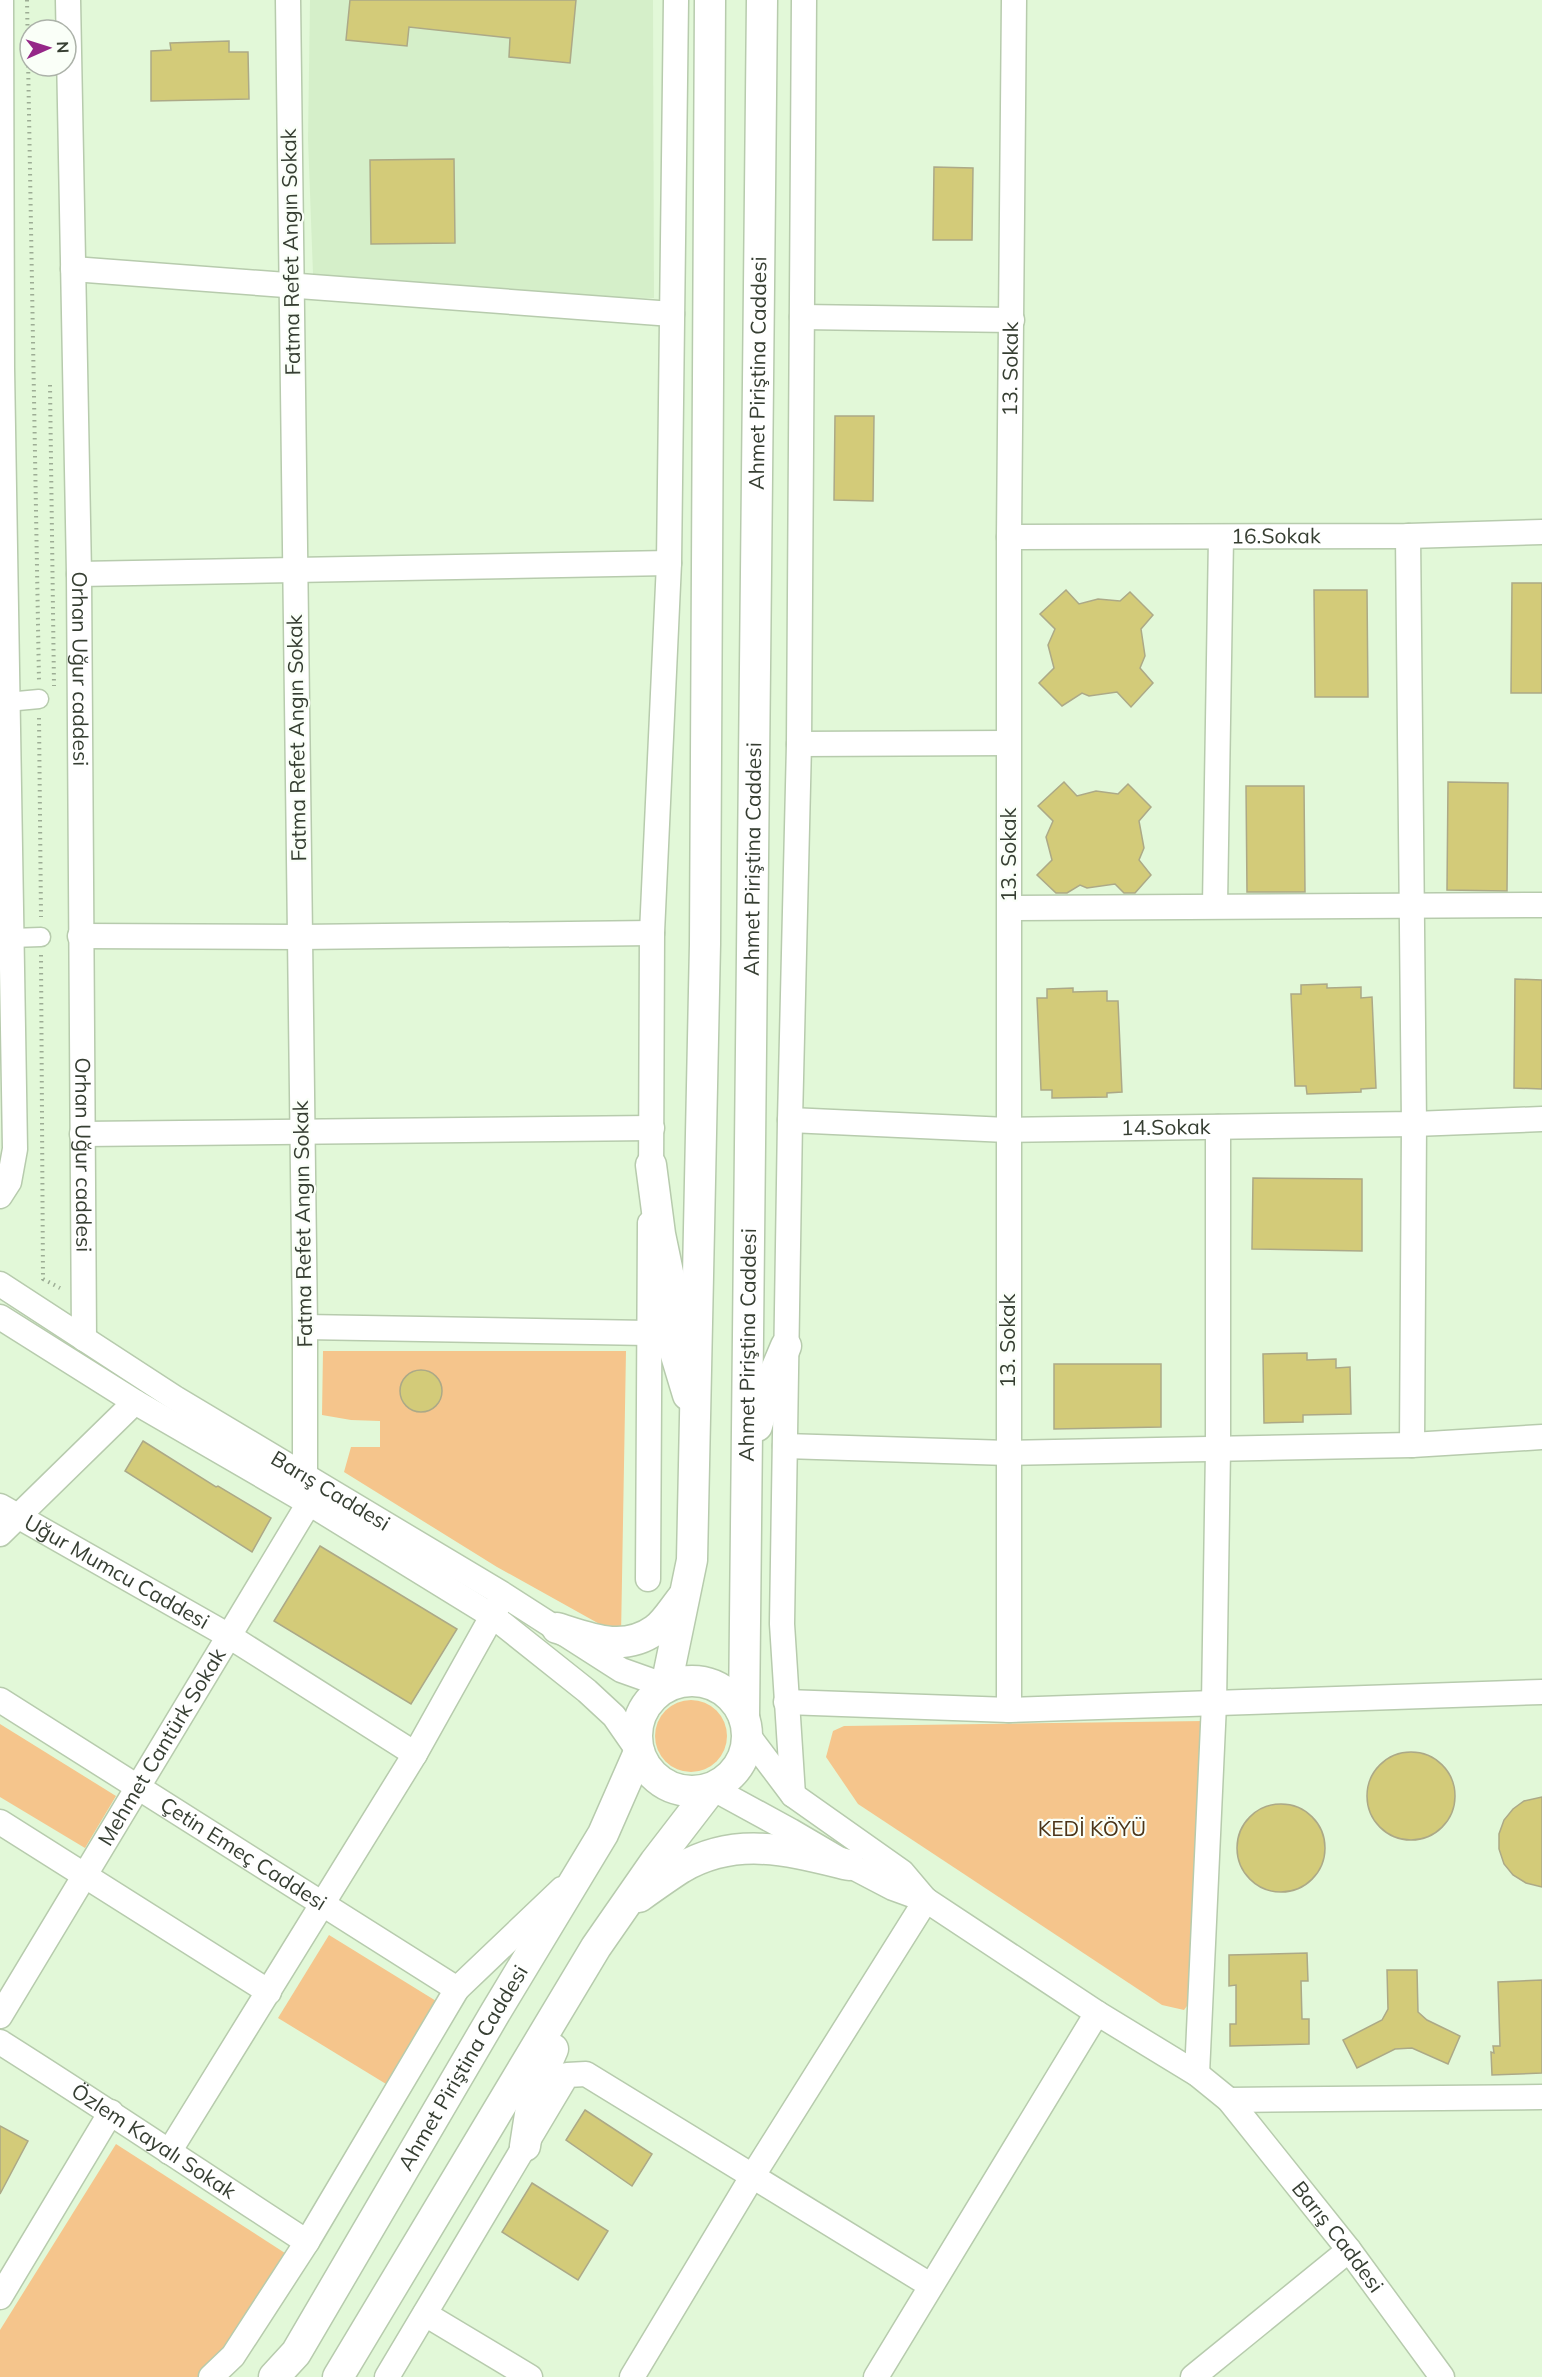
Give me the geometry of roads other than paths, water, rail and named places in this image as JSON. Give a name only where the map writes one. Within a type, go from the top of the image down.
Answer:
[{"type":"street","points":[[0,1196],[9,1182],[15,1149],[7,1122],[7,702],[3,598],[1,368],[1,0]]},
{"type":"street","name":"Orhan Uğur caddesi","points":[[68,0],[79,574],[84,1339]]},
{"type":"street","name":"Fatma Refet Angın Sokak","points":[[288,0],[305,1328],[304,1475]]},
{"type":"street","points":[[648,1579],[652,933],[669,563],[676,0]]},
{"type":"street","points":[[666,1686],[692,1560],[705,944],[710,0]]},
{"type":"street","name":"Ahmet Piriştina Caddesi","points":[[745,1726],[762,0]]},
{"type":"street","points":[[793,1795],[782,1624],[790,1120],[800,744],[804,0]]},
{"type":"street","name":"13. Sokak","points":[[1009,1710],[1007,1130],[1010,908],[1008,742],[1014,0]]},
{"type":"street","points":[[73,269],[672,314]]},
{"type":"street","points":[[802,317],[1012,320]]},
{"type":"street","name":"16.Sokak","points":[[1009,537],[1408,536],[1542,532]]},
{"type":"street","points":[[1408,536],[1414,1124],[1412,1445]]},
{"type":"street","points":[[1215,905],[1221,537]]},
{"type":"street","points":[[79,574],[294,572],[669,563]]},
{"type":"street","points":[[7,702],[46,697]]},
{"type":"street","points":[[800,744],[1008,742]]},
{"type":"street","points":[[1010,908],[1215,905],[1542,905]]},
{"type":"street","points":[[80,936],[300,937],[652,933]]},
{"type":"street","points":[[6,935],[41,937]]},
{"type":"street","name":"14.Sokak","points":[[790,1120],[1007,1130],[1414,1124],[1542,1119]]},
{"type":"street","points":[[1197,2074],[1214,1704],[1218,1449],[1218,1127]]},
{"type":"street","points":[[82,1134],[652,1128]]},
{"type":"street","points":[[651,1165],[660,1234],[670,1282],[672,1342],[695,1420]]},
{"type":"street","name":"Barış Caddesi","points":[[0,1284],[175,1398],[504,1595],[621,1670],[666,1686]]},
{"type":"street","name":"Barış Caddesi","points":[[0,1317],[135,1402],[309,1503],[494,1617],[587,1691],[614,1716],[639,1752]]},
{"type":"street","points":[[305,1328],[648,1333]]},
{"type":"street","points":[[746,1463],[767,1391],[786,1346]]},
{"type":"street","points":[[0,1534],[9,1512],[135,1402]]},
{"type":"street","points":[[784,1446],[1008,1453],[1412,1445],[1542,1437]]},
{"type":"street","points":[[304,1475],[309,1503]]},
{"type":"street","name":"Mehmet Cantürk Sokak","points":[[0,2016],[309,1503]]},
{"type":"street","name":"Uğur Mumcu Caddesi","points":[[9,1512],[229,1636],[415,1754]]},
{"type":"street","points":[[557,1628],[602,1642],[627,1643],[656,1630],[686,1593]]},
{"type":"street","points":[[169,2152],[415,1754],[494,1617],[504,1595]]},
{"type":"street","points":[[745,1726],[745,1751],[738,1767],[727,1779],[712,1788],[694,1792],[676,1790],[660,1782],[647,1769],[639,1752],[636,1735],[639,1719],[647,1704],[666,1686],[691,1681],[708,1683],[723,1691],[735,1702],[745,1726],[793,1795],[902,1872],[926,1900]]},
{"type":"street","points":[[786,1701],[1009,1710],[1542,1692]]},
{"type":"street","name":"Çetin Emeç Caddesi","points":[[0,1700],[458,1989]]},
{"type":"street","name":"Ahmet Piriştina Caddesi","points":[[274,2377],[296,2353],[495,2013],[603,1834],[639,1752]]},
{"type":"street","points":[[712,1788],[849,1865],[893,1888],[926,1900]]},
{"type":"street","points":[[338,2377],[621,1908],[712,1788]]},
{"type":"street","points":[[0,1822],[269,1992]]},
{"type":"street","points":[[621,1908],[683,1867],[716,1853],[749,1847],[784,1849],[849,1865]]},
{"type":"street","points":[[211,2377],[233,2356],[307,2242],[458,1989],[581,1871]]},
{"type":"street","points":[[632,2377],[752,2177],[926,1900]]},
{"type":"street","name":"Barış Caddesi","points":[[926,1900],[1097,2013],[1197,2074],[1229,2100],[1349,2250],[1442,2377]]},
{"type":"street","points":[[525,2146],[533,2096],[549,2056],[571,2015],[576,1980]]},
{"type":"street","points":[[876,2377],[1097,2013]]},
{"type":"street","name":"Özlem Kayalı Sokak","points":[[0,2042],[111,2112],[307,2242]]},
{"type":"street","points":[[387,2377],[567,2075],[586,2074],[930,2285]]},
{"type":"street","points":[[1229,2100],[1542,2097]]},
{"type":"street","points":[[0,2297],[111,2112]]},
{"type":"street","points":[[1193,2377],[1349,2250]]},
{"type":"street","points":[[426,2314],[530,2377]]},
{"type":"park label","name":"KEDİ KÖYÜ","points":[[1092,1829]]}]
